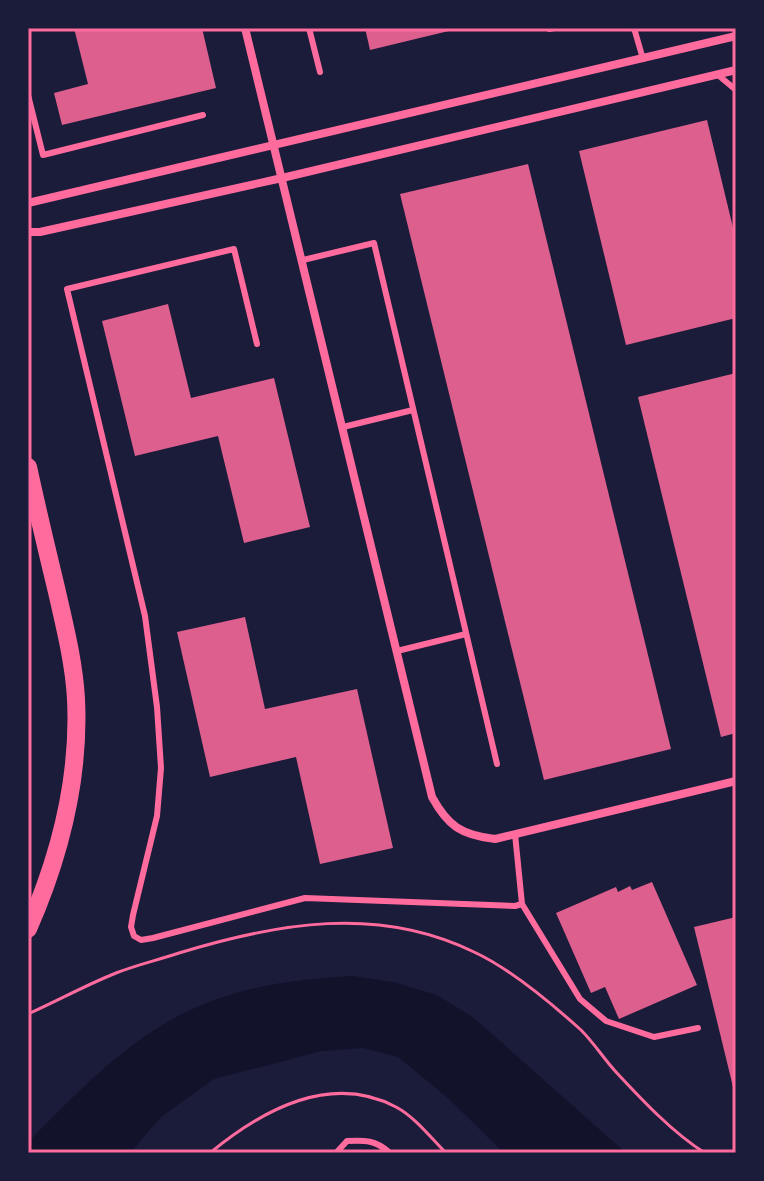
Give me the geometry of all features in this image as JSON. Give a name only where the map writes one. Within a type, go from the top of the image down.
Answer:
[{"type":"main road","points":[[28,467],[68,642],[76,698],[76,744],[68,814],[48,885],[28,929]]},
{"type":"street","points":[[245,28],[432,797],[443,817],[472,836],[495,839],[736,781]]},
{"type":"street","points":[[28,203],[736,36]]},
{"type":"street","points":[[28,232],[40,232],[282,178],[736,70]]},
{"type":"lane","points":[[309,28],[320,72]]},
{"type":"lane","points":[[634,28],[643,59]]},
{"type":"lane","points":[[718,75],[736,90]]},
{"type":"lane","points":[[28,95],[43,155],[203,115]]},
{"type":"lane","points":[[303,260],[374,243],[497,764]]},
{"type":"lane","points":[[257,344],[234,249],[67,289],[145,616],[157,707],[161,768],[157,816],[133,915],[131,927],[134,936],[141,940],[153,938],[305,898],[438,902],[507,908],[522,904]]},
{"type":"lane","points":[[343,427],[413,410]]},
{"type":"lane","points":[[397,651],[466,634]]},
{"type":"lane","points":[[515,834],[522,904],[580,999],[606,1021],[654,1037],[698,1028]]},
{"type":"lane","points":[[336,1153],[347,1141],[368,1140],[383,1146],[390,1153]]},
{"type":"path","points":[[28,1014],[117,972],[269,929],[331,922],[370,924],[416,932],[472,951],[500,966],[583,1032],[616,1072],[690,1143],[705,1153]]},
{"type":"path","points":[[210,1153],[287,1104],[309,1096],[337,1092],[364,1095],[397,1108],[446,1153]]},
{"type":"shaded area","points":[[353,976],[393,982],[437,995],[474,1018],[626,1153],[504,1153],[448,1098],[398,1057],[363,1048],[322,1051],[214,1079],[161,1117],[130,1153],[28,1153],[34,1136],[102,1070],[140,1040],[180,1015],[201,1005],[265,986]]},
{"type":"building","points":[[74,28],[202,28],[216,88],[62,125],[54,93],[88,84]]},
{"type":"building","points":[[365,28],[457,28],[457,29],[370,50]]},
{"type":"building","points":[[707,120],[736,240],[736,318],[626,345],[579,151]]},
{"type":"building","points":[[528,164],[671,749],[544,780],[400,194]]},
{"type":"building","points":[[168,304],[191,398],[274,378],[310,527],[244,543],[218,436],[135,456],[102,321]]},
{"type":"building","points":[[736,373],[736,733],[721,737],[638,397]]},
{"type":"building","points":[[245,617],[265,709],[357,689],[393,848],[320,864],[296,757],[210,777],[177,632]]},
{"type":"building","points":[[652,882],[697,985],[619,1019],[605,987],[591,993],[556,913],[616,887],[618,892]]},
{"type":"building","points":[[736,917],[736,1095],[735,1095],[694,927]]}]
